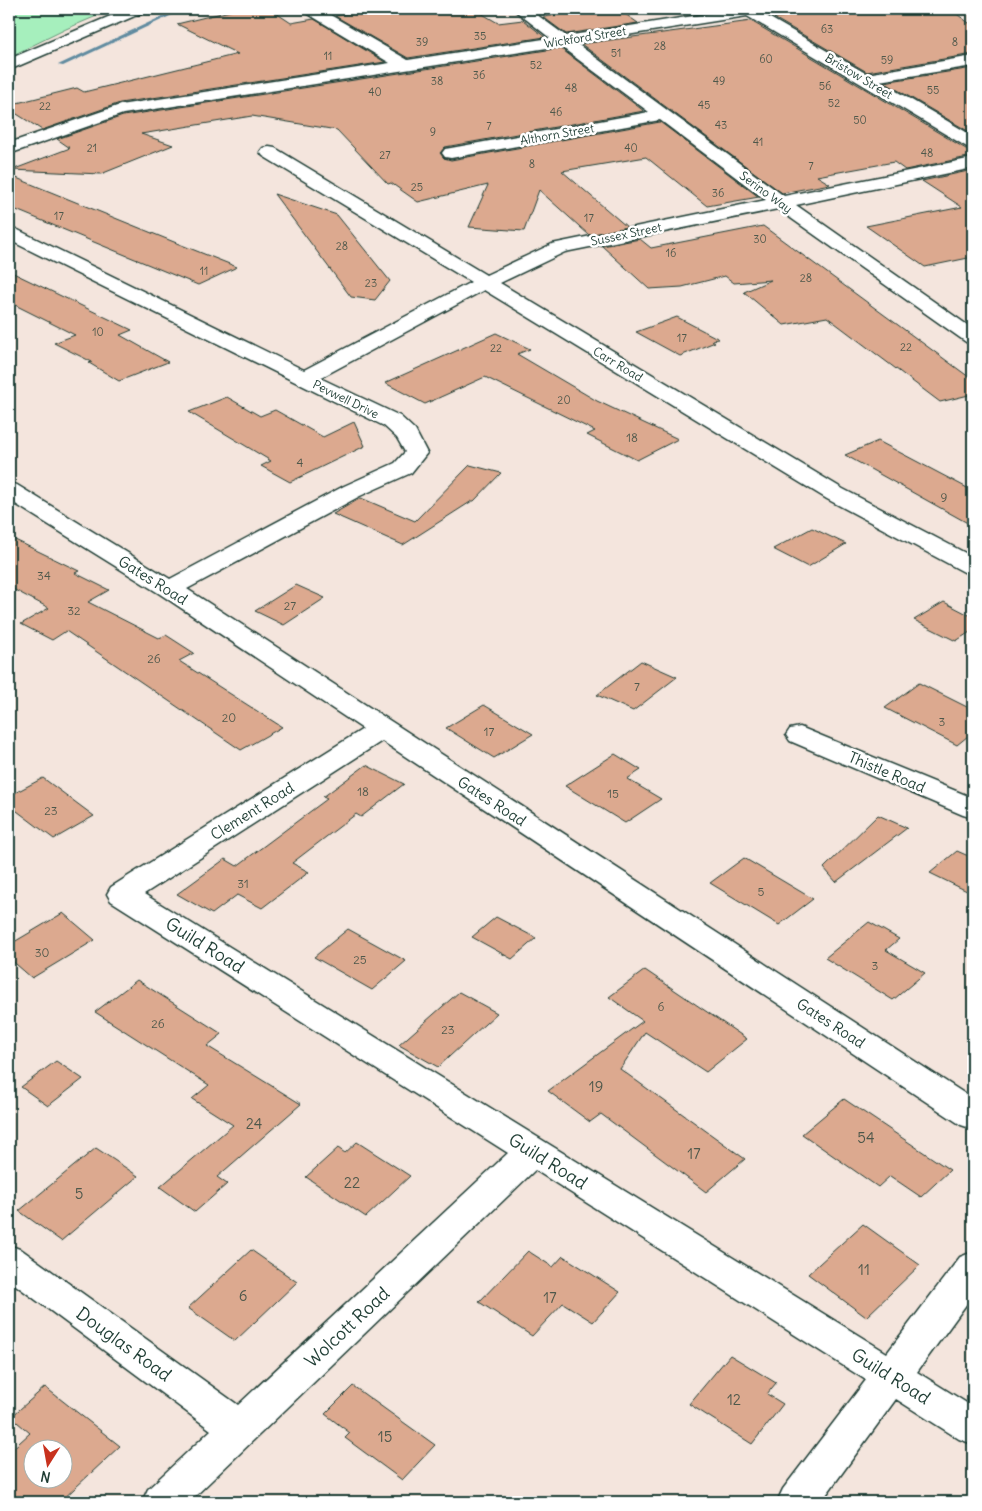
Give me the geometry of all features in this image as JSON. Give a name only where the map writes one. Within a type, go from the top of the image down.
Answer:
[{"type":"street","points":[[9,65],[139,9]]},
{"type":"street","points":[[310,9],[405,65]]},
{"type":"street","name":"Serino Way","points":[[520,9],[780,202],[973,338]]},
{"type":"street","name":"Wickford Street","points":[[405,65],[747,10],[765,9]]},
{"type":"street","name":"Bristow Street","points":[[747,10],[973,144]]},
{"type":"street","points":[[864,79],[973,61]]},
{"type":"street","points":[[9,149],[120,110],[405,65]]},
{"type":"street","name":"Althorn Street","points":[[451,153],[662,114]]},
{"type":"street","name":"Carr Road","points":[[269,152],[835,494],[973,567]]},
{"type":"street","name":"Sussex Street","points":[[304,378],[484,283],[559,248],[973,163]]},
{"type":"street","name":"Pevwell Drive","points":[[9,233],[392,421],[407,434],[416,453],[403,468],[352,492],[169,589]]},
{"type":"street","name":"Gates Road","points":[[9,490],[169,589],[973,1116]]},
{"type":"street","name":"Clement Road","points":[[122,894],[382,729]]},
{"type":"street","name":"Thistle Road","points":[[800,735],[973,809]]},
{"type":"street","name":"Guild Road","points":[[122,894],[973,1428]]},
{"type":"street","name":"Wolcott Road","points":[[162,1502],[532,1151]]},
{"type":"street","name":"Douglas Road","points":[[9,1260],[240,1429]]},
{"type":"street","points":[[797,1502],[973,1267]]},
{"type":"green space","points":[[9,9],[113,9],[66,29],[9,57]]},
{"type":"building","points":[[238,9],[270,9],[291,23],[314,19],[385,62],[120,103],[42,130],[9,109],[9,105],[77,88],[84,92],[238,54],[177,24]]},
{"type":"building","points":[[375,9],[474,9],[498,23],[523,20],[545,37],[408,58],[335,16]]},
{"type":"building","points":[[602,9],[618,9],[638,23],[566,34],[543,17]]},
{"type":"building","points":[[776,9],[950,9],[973,26],[973,54],[867,72],[774,18],[788,16]]},
{"type":"building","points":[[751,21],[966,149],[973,150],[973,156],[905,170],[894,162],[817,176],[830,184],[782,193],[581,44]]},
{"type":"building","points":[[560,48],[644,111],[445,147],[440,153],[444,158],[451,160],[660,122],[759,197],[707,206],[646,157],[562,171],[627,227],[589,235],[539,190],[524,231],[469,227],[488,185],[418,202],[391,183],[388,184],[337,130],[252,116],[141,134],[173,145],[101,174],[12,170],[70,148],[57,139],[123,116]]},
{"type":"building","points":[[973,68],[973,134],[884,82]]},
{"type":"building","points":[[973,170],[973,257],[925,267],[866,226],[962,207],[922,181]]},
{"type":"building","points":[[9,175],[237,267],[198,285],[9,207]]},
{"type":"building","points":[[274,194],[337,215],[390,281],[375,300],[351,297]]},
{"type":"building","points":[[763,226],[973,380],[973,394],[940,402],[827,317],[784,325],[744,292],[771,280],[734,283],[725,276],[682,287],[649,289],[602,246],[640,239],[651,248]]},
{"type":"building","points":[[9,271],[132,330],[120,335],[168,362],[119,381],[89,363],[92,362],[54,343],[75,335],[9,302]]},
{"type":"building","points":[[677,317],[719,339],[712,340],[715,342],[680,356],[636,332]]},
{"type":"building","points":[[496,333],[530,349],[517,354],[597,401],[678,439],[637,460],[587,435],[595,431],[485,377],[425,404],[385,383]]},
{"type":"building","points":[[227,397],[260,416],[275,410],[323,437],[354,422],[365,446],[290,482],[261,466],[271,461],[189,412]]},
{"type":"building","points":[[878,441],[973,491],[973,526],[845,455]]},
{"type":"building","points":[[470,465],[501,473],[474,501],[403,545],[333,514],[361,498],[415,521]]},
{"type":"building","points":[[812,528],[846,544],[808,567],[773,549]]},
{"type":"building","points":[[9,537],[79,571],[75,573],[109,590],[88,602],[159,638],[166,635],[194,653],[179,661],[282,727],[241,750],[66,631],[52,640],[21,624],[49,608],[9,587]]},
{"type":"building","points":[[296,585],[325,598],[284,625],[255,611]]},
{"type":"building","points":[[944,602],[973,617],[973,630],[956,641],[914,620]]},
{"type":"building","points":[[641,661],[677,677],[633,711],[597,695]]},
{"type":"building","points":[[919,683],[973,710],[973,732],[957,745],[885,708]]},
{"type":"building","points":[[484,705],[533,734],[494,758],[446,728]]},
{"type":"building","points":[[615,754],[641,770],[627,779],[661,799],[625,823],[565,786]]},
{"type":"building","points":[[366,765],[404,784],[361,817],[356,814],[292,863],[309,872],[262,908],[237,895],[212,914],[177,894],[225,859],[237,866],[327,799],[323,797]]},
{"type":"building","points":[[43,778],[94,816],[54,839],[9,805],[9,796]]},
{"type":"building","points":[[878,815],[907,828],[836,882],[824,868]]},
{"type":"building","points":[[957,851],[973,858],[973,894],[930,873]]},
{"type":"building","points":[[744,858],[813,899],[779,925],[710,883]]},
{"type":"building","points":[[63,913],[95,940],[32,978],[9,958],[9,945]]},
{"type":"building","points":[[496,917],[536,938],[512,959],[472,937]]},
{"type":"building","points":[[869,922],[899,939],[886,950],[925,973],[893,1000],[825,958]]},
{"type":"building","points":[[348,929],[406,961],[372,990],[314,957]]},
{"type":"building","points":[[645,970],[747,1039],[706,1072],[645,1032],[620,1069],[745,1159],[706,1192],[601,1114],[590,1122],[548,1091],[643,1021],[609,997]]},
{"type":"building","points":[[137,980],[222,1034],[207,1046],[301,1104],[217,1177],[227,1184],[195,1212],[160,1187],[233,1125],[192,1099],[209,1085],[95,1012]]},
{"type":"building","points":[[459,992],[497,1013],[438,1067],[399,1045]]},
{"type":"building","points":[[56,1061],[83,1079],[48,1106],[21,1087]]},
{"type":"building","points":[[844,1099],[950,1170],[921,1197],[890,1176],[878,1187],[802,1134]]},
{"type":"building","points":[[357,1142],[410,1176],[366,1217],[306,1177],[338,1148],[345,1153]]},
{"type":"building","points":[[96,1148],[138,1176],[61,1241],[19,1211]]},
{"type":"building","points":[[863,1224],[920,1265],[866,1317],[808,1274]]},
{"type":"building","points":[[251,1250],[297,1282],[235,1341],[188,1308]]},
{"type":"building","points":[[528,1251],[553,1267],[563,1256],[620,1292],[593,1322],[563,1303],[532,1336],[479,1302]]},
{"type":"building","points":[[730,1355],[776,1383],[767,1394],[783,1404],[752,1444],[689,1404]]},
{"type":"building","points":[[353,1386],[435,1445],[402,1480],[345,1438],[350,1433],[325,1414]]},
{"type":"building","points":[[45,1387],[120,1446],[60,1502],[9,1502],[9,1452],[22,1440],[22,1488],[72,1488],[72,1438],[24,1438],[30,1433],[11,1417]]},
{"type":"waterway","points":[[61,65],[182,9]]}]
